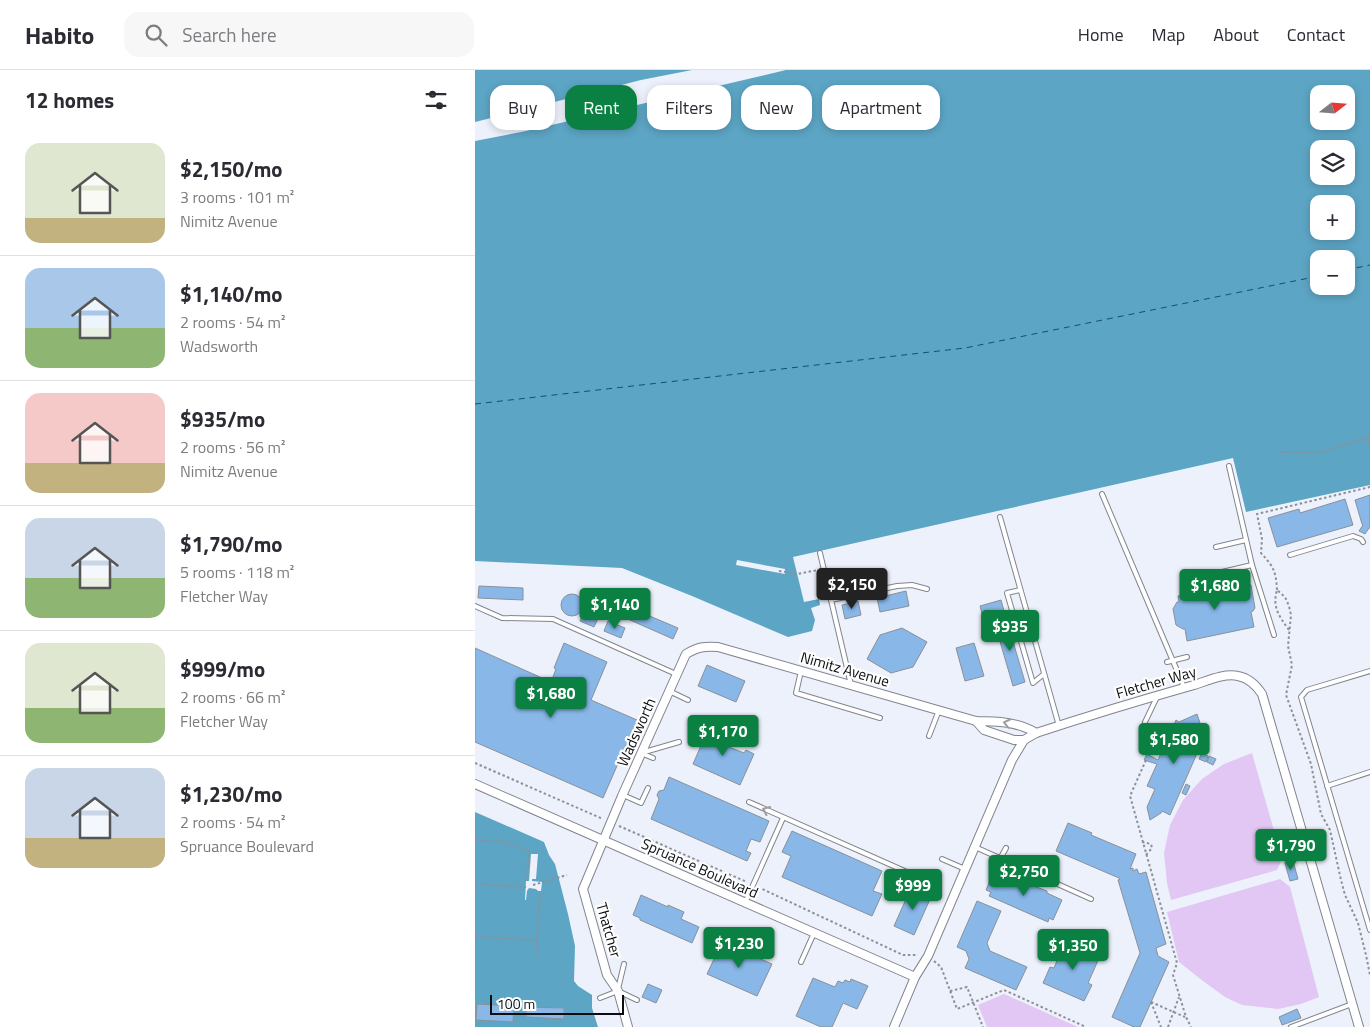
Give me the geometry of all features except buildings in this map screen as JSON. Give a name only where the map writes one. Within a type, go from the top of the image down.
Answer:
[{"type":"street","name":"Nimitz Avenue","points":[[705,646],[718,646],[976,721],[996,721],[1028,728],[1036,733]]},
{"type":"street","name":"Wadsworth","points":[[603,840],[686,654],[694,649],[705,646]]},
{"type":"street","name":"Fletcher Way","points":[[894,1027],[915,977],[928,956],[1012,760],[1024,740],[1036,733],[1157,696],[1226,676],[1238,676],[1250,680],[1262,694],[1359,1027]]},
{"type":"street","name":"Nimitz Avenue","points":[[976,721],[984,730],[1014,740],[1024,740]]},
{"type":"street","name":"Spruance Boulevard","points":[[475,784],[915,977]]},
{"type":"street","name":"Thatcher","points":[[603,840],[583,889],[607,975],[618,991],[629,1026]]},
{"type":"lane","points":[[1229,466],[1252,565],[1274,635]]},
{"type":"lane","points":[[1102,494],[1184,688]]},
{"type":"lane","points":[[1000,517],[1059,726]]},
{"type":"lane","points":[[1290,555],[1353,536],[1361,539],[1363,542]]},
{"type":"lane","points":[[1216,547],[1246,540]]},
{"type":"lane","points":[[820,553],[851,685]]},
{"type":"lane","points":[[1222,572],[1252,565]]},
{"type":"lane","points":[[831,600],[897,586],[912,585],[927,588]]},
{"type":"lane","points":[[1020,590],[1007,593],[1033,683],[1044,674]]},
{"type":"lane","points":[[475,606],[502,618],[553,619],[677,674]]},
{"type":"lane","points":[[988,619],[1013,612]]},
{"type":"lane","points":[[1167,662],[1187,657]]},
{"type":"lane","points":[[801,671],[796,693],[880,718]]},
{"type":"lane","points":[[1370,671],[1307,690],[1301,697],[1370,930]]},
{"type":"lane","points":[[669,691],[688,700]]},
{"type":"lane","points":[[1145,722],[1157,696]]},
{"type":"lane","points":[[929,736],[939,710]]},
{"type":"lane","points":[[641,753],[679,742]]},
{"type":"lane","points":[[641,753],[653,758]]},
{"type":"lane","points":[[1327,786],[1370,772]]},
{"type":"lane","points":[[623,795],[641,803],[648,788]]},
{"type":"lane","points":[[749,802],[907,872]]},
{"type":"lane","points":[[745,903],[783,818]]},
{"type":"lane","points":[[974,847],[1091,900]]},
{"type":"lane","points":[[1000,859],[1006,848]]},
{"type":"lane","points":[[942,859],[965,869]]},
{"type":"lane","points":[[801,962],[814,933]]},
{"type":"lane","points":[[618,991],[624,964]]},
{"type":"lane","points":[[600,998],[618,991],[637,1000]]},
{"type":"lane","points":[[1291,1027],[1353,1004]]},
{"type":"path","points":[[1280,452],[1319,452],[1369,438],[1370,448]]},
{"type":"path","points":[[1289,630],[1281,620],[1276,609],[1276,574],[1261,553],[1262,539],[1257,514],[1370,488]]},
{"type":"path","points":[[779,571],[797,574],[823,569]]},
{"type":"path","points":[[1277,590],[1285,597],[1291,615],[1289,646],[1292,665],[1286,695],[1311,764],[1321,814],[1330,830],[1345,895],[1358,923],[1370,975]]},
{"type":"path","points":[[1146,760],[1129,796],[1177,963],[1173,975],[1179,997],[1191,1027]]},
{"type":"path","points":[[475,763],[753,885],[903,955],[928,956],[941,967],[957,1009],[1004,990],[1086,1027]]},
{"type":"path","points":[[475,840],[506,842],[529,851],[527,881]]},
{"type":"path","points":[[1142,842],[1151,844],[1152,848],[1146,855]]},
{"type":"path","points":[[533,885],[567,875]]},
{"type":"path","points":[[475,884],[525,887]]},
{"type":"path","points":[[536,955],[540,891]]},
{"type":"path","points":[[475,937],[537,940]]},
{"type":"path","points":[[950,991],[967,987],[983,1027]]},
{"type":"path","points":[[1168,1027],[1179,997]]},
{"type":"path","points":[[1161,1027],[1151,1002],[1186,1017]]},
{"type":"path","points":[[517,1022],[519,1004]]},
{"type":"shaded area","points":[[1252,753],[1282,859],[1277,870],[1171,900],[1164,853],[1170,825],[1183,800],[1202,779],[1224,764]]},
{"type":"shaded area","points":[[1280,879],[1290,887],[1319,997],[1301,1004],[1278,1009],[1242,1005],[1225,997],[1179,962],[1167,912]]},
{"type":"shaded area","points":[[1004,994],[1078,1027],[987,1027],[978,1005]]},
{"type":"water","points":[[475,70],[692,70],[621,85],[565,85],[565,99],[555,102],[555,85],[490,85],[490,118],[475,122]]},
{"type":"water","points":[[786,70],[1370,70],[1370,485],[1246,512],[1233,458],[793,557],[804,602],[819,599],[820,605],[811,608],[815,620],[812,631],[788,637],[622,568],[475,561],[475,141],[530,130],[555,130],[555,124],[565,122],[565,130],[637,130],[637,105],[647,103],[647,130],[731,130],[731,85],[722,85]]},
{"type":"water","points":[[475,812],[544,842],[555,864],[575,946],[574,981],[592,995],[592,1008],[598,1027],[475,1027]]},
{"type":"pier","points":[[737,560],[785,569],[785,574],[736,565]]},
{"type":"pier","points":[[531,854],[538,854],[536,879],[532,879],[532,881],[542,882],[541,891],[529,888],[525,900],[526,881],[529,881]]},
{"type":"ferry route","points":[[1355,268],[1370,265]]},
{"type":"ferry route","points":[[475,404],[965,348],[1310,278]]}]
